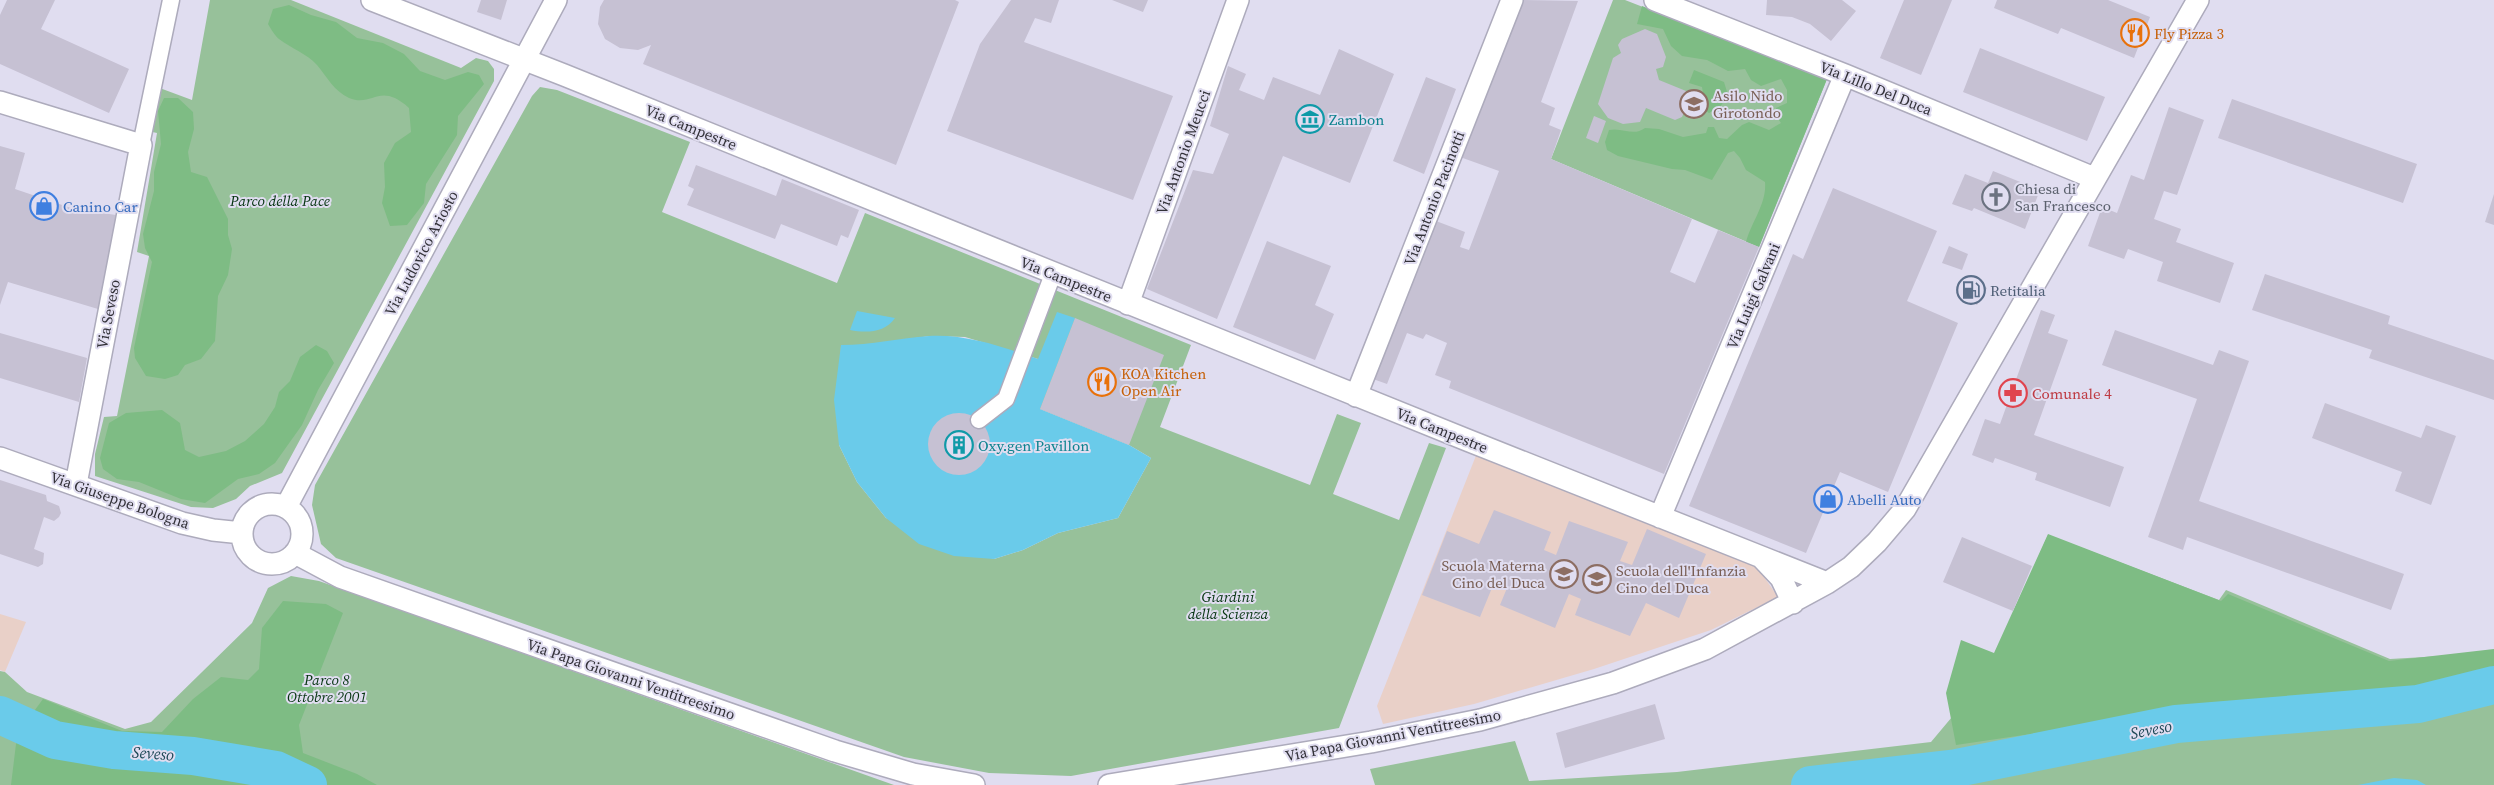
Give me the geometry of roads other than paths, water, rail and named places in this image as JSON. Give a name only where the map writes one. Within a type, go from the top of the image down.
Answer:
[{"type":"street","points":[[0,102],[141,145],[171,0]]},
{"type":"street","name":"Via Campestre","points":[[372,0],[1356,396],[1827,583]]},
{"type":"street","name":"Via Ludovico Ariosto","points":[[286,507],[556,0]]},
{"type":"street","name":"Via Antonio Meucci","points":[[1128,304],[1238,0]]},
{"type":"street","name":"Via Antonio Pacinotti","points":[[1356,396],[1512,0]]},
{"type":"street","name":"Via Lillo Del Duca","points":[[1655,0],[1845,75],[2094,178]]},
{"type":"street","name":"Via Papa Giovanni Ventitreesimo","points":[[1109,785],[1371,742],[1480,720],[1613,683],[1705,649],[1793,603],[1827,583],[1858,561],[1904,509],[2198,0]]},
{"type":"street","name":"Via Luigi Galvani","points":[[1660,517],[1845,75]]},
{"type":"street","name":"Via Seveso","points":[[76,484],[141,145]]},
{"type":"street","points":[[980,420],[1006,400],[1053,274]]},
{"type":"street","name":"Via Giuseppe Bologna","points":[[0,458],[182,523],[214,530],[242,533]]},
{"type":"street","points":[[271,503],[286,507],[294,512],[301,523],[302,536],[299,548],[279,564],[267,564],[255,559],[246,550],[242,533],[242,526],[248,514],[258,506],[271,503]]},
{"type":"street","name":"Via Papa Giovanni Ventitreesimo","points":[[295,553],[340,577],[835,751],[913,774],[974,785]]},
{"type":"street","name":"Via Campestre","points":[[1761,557],[1781,578],[1793,603]]},
{"type":"water","points":[[857,311],[895,318],[886,327],[875,331],[862,332],[850,330]]},
{"type":"water","points":[[1057,312],[1075,318],[1040,409],[1129,445],[1151,458],[1118,518],[1058,533],[1023,550],[994,559],[954,556],[919,544],[886,518],[857,482],[839,445],[834,400],[841,345],[943,336],[985,342],[1038,359]]},
{"type":"water","points":[[2394,778],[2417,780],[2426,785],[2358,785]]},
{"type":"waterway","name":"Seveso","points":[[1810,785],[1957,768],[2176,724],[2418,704],[2494,685]]},
{"type":"waterway","name":"Seveso","points":[[0,715],[55,740],[114,750],[193,756],[276,770],[308,785]]},
{"type":"place","name":"Fly Pizza 3","points":[[2135,33]]},
{"type":"place","name":"Asilo Nido Girotondo","points":[[1694,104]]},
{"type":"place","name":"Zambon","points":[[1310,119]]},
{"type":"place","name":"Chiesa di San Francesco","points":[[1996,197]]},
{"type":"place","name":"Canino Car","points":[[44,206]]},
{"type":"place","name":"Retitalia","points":[[1971,290]]},
{"type":"place","name":"KOA Kitchen Open Air","points":[[1102,382]]},
{"type":"place","name":"Comunale 4","points":[[2013,393]]},
{"type":"place","name":"Oxy.gen Pavillon","points":[[959,445]]},
{"type":"place","name":"Abelli Auto","points":[[1828,499]]},
{"type":"place","name":"Scuola Materna Cino del Duca","points":[[1564,574]]},
{"type":"place","name":"Scuola dell'Infanzia Cino del Duca","points":[[1597,579]]},
{"type":"park label","name":"Parco della Pace","points":[[280,200]]},
{"type":"park label","name":"Giardini della Scienza","points":[[1228,604]]},
{"type":"park label","name":"Parco 8 Ottobre 2001","points":[[327,688]]}]
